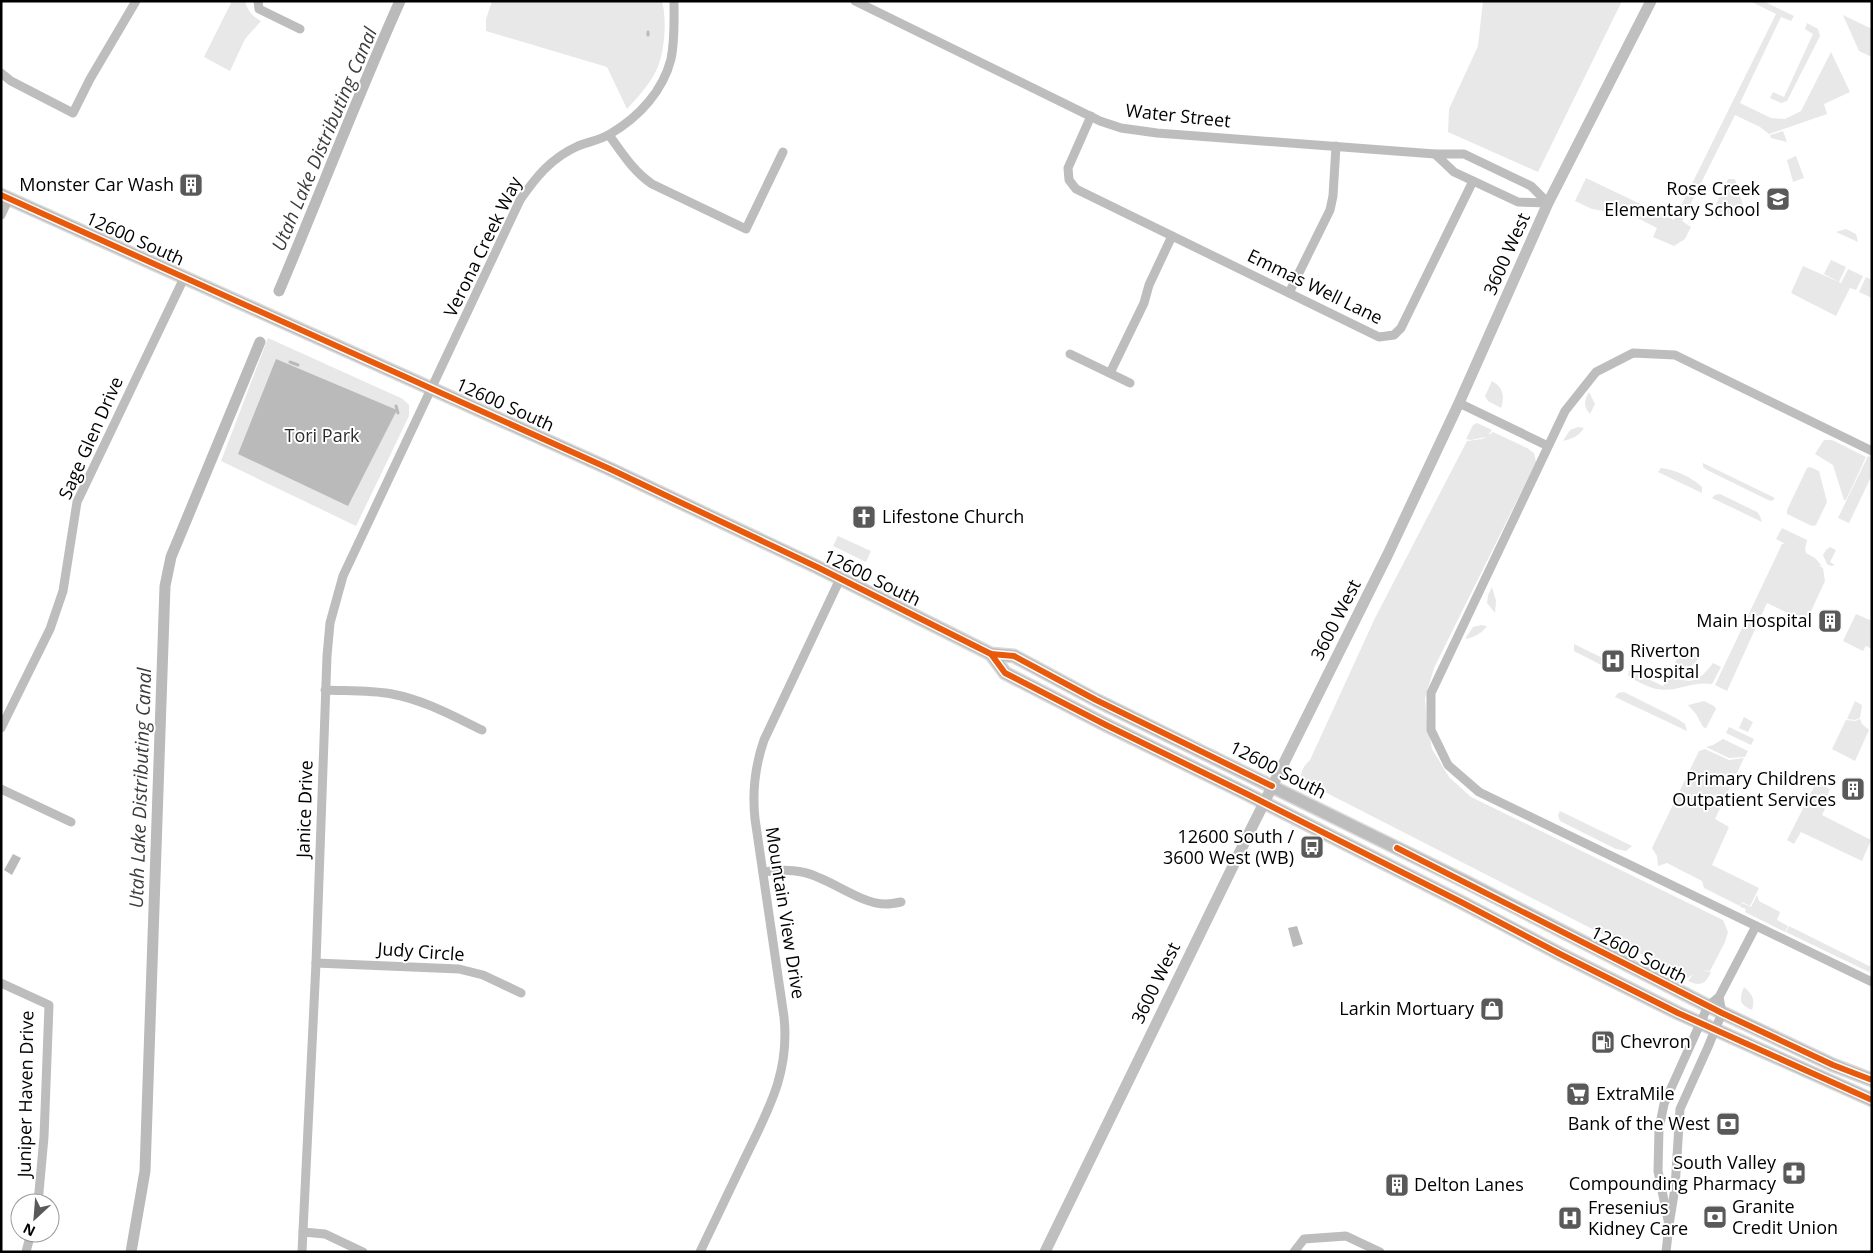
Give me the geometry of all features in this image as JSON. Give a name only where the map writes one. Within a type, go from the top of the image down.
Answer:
[{"type":"main road","name":"3600 West","points":[[1044,1252],[1387,556],[1459,403],[1548,203],[1651,1]]},
{"type":"main road","name":"12600 South","points":[[5,196],[610,469],[840,579],[991,654],[1014,656],[1096,700],[1464,881],[1722,1013],[1833,1065],[1872,1080]]},
{"type":"main road","name":"12600 South","points":[[991,654],[1005,672],[1106,725],[1461,902],[1700,1024],[1872,1100]]},
{"type":"street","points":[[1,73],[12,81],[73,113],[90,79],[136,1]]},
{"type":"street","points":[[258,1],[260,9],[300,28]]},
{"type":"street","name":"Verona Creek Way","points":[[432,389],[520,200],[535,178],[556,159],[576,147],[609,135],[635,116],[647,105],[662,84],[671,58],[674,1]]},
{"type":"street","name":"Water Street","points":[[855,1],[1091,116],[1121,128],[1157,133],[1435,154],[1464,154],[1531,186],[1548,203]]},
{"type":"street","name":"Emmas Well Lane","points":[[1091,116],[1070,164],[1069,180],[1073,186],[1081,192],[1379,337],[1394,335],[1403,324],[1473,181]]},
{"type":"street","points":[[609,135],[639,175],[652,184],[746,229],[783,152]]},
{"type":"street","points":[[1289,293],[1330,210],[1333,196],[1336,146]]},
{"type":"street","points":[[1435,154],[1454,172],[1518,202],[1548,203]]},
{"type":"street","points":[[1,215],[5,196]]},
{"type":"street","points":[[1110,373],[1144,303],[1150,284],[1172,236]]},
{"type":"street","name":"Sage Glen Drive","points":[[1,728],[50,629],[63,591],[77,502],[184,278]]},
{"type":"street","points":[[1872,451],[1675,355],[1633,353],[1596,372],[1565,411],[1430,693],[1431,730],[1448,765],[1479,792],[1872,982]]},
{"type":"street","points":[[1070,354],[1130,383]]},
{"type":"street","name":"Janice Drive","points":[[302,1252],[316,963],[325,690],[330,623],[344,576],[432,389]]},
{"type":"street","points":[[1459,403],[1548,446]]},
{"type":"street","name":"Mountain View Drive","points":[[700,1252],[773,1102],[783,1066],[786,1042],[753,803],[759,755],[771,725],[840,579]]},
{"type":"street","points":[[325,690],[374,692],[405,697],[435,707],[482,730]]},
{"type":"street","points":[[1,789],[71,822]]},
{"type":"street","points":[[763,872],[781,870],[802,872],[823,879],[869,901],[885,904],[901,902]]},
{"type":"street","points":[[1668,1225],[1658,1171],[1659,1129],[1664,1104],[1708,1006],[1719,997],[1756,926]]},
{"type":"street","name":"Judy Circle","points":[[316,963],[459,969],[483,975],[520,993]]},
{"type":"street","name":"Juniper Haven Drive","points":[[1,983],[49,1005],[44,1137],[39,1193]]},
{"type":"street","points":[[1666,1252],[1668,1225],[1675,1188],[1680,1109],[1722,1013],[1719,997]]},
{"type":"street","points":[[304,1232],[325,1234],[363,1252]]},
{"type":"street","points":[[1294,1252],[1304,1239],[1346,1236],[1380,1252]]},
{"type":"green space","points":[[232,1],[245,1],[251,13],[261,21],[245,39],[230,71],[204,57]]},
{"type":"green space","points":[[492,1],[662,1],[664,9],[664,36],[659,64],[647,86],[627,109],[607,67],[486,31],[486,19]]},
{"type":"green space","points":[[1483,1],[1622,1],[1538,172],[1448,132],[1449,109],[1478,46]]},
{"type":"green space","points":[[1750,1],[1763,1],[1794,16],[1791,21],[1781,17],[1740,103],[1771,118],[1785,119],[1801,111],[1831,52],[1850,92],[1824,104],[1827,114],[1769,134],[1760,127],[1735,115],[1682,221],[1691,227],[1685,239],[1674,246],[1653,237],[1657,228],[1614,206],[1610,212],[1592,209],[1575,201],[1586,178],[1674,220],[1776,14]]},
{"type":"green space","points":[[1843,15],[1872,29],[1872,57],[1859,51]]},
{"type":"green space","points":[[1807,23],[1818,29],[1820,36],[1787,101],[1781,103],[1770,98],[1773,92],[1784,97],[1813,34],[1805,29]]},
{"type":"green space","points":[[1783,131],[1787,142],[1771,138],[1770,135]]},
{"type":"green space","points":[[1796,156],[1804,178],[1793,182],[1787,160]]},
{"type":"green space","points":[[1728,179],[1735,179],[1743,205],[1741,210],[1717,219],[1712,213]]},
{"type":"green space","points":[[1846,229],[1856,234],[1858,242],[1836,232]]},
{"type":"green space","points":[[1831,260],[1846,267],[1839,282],[1824,274]]},
{"type":"green space","points":[[1803,266],[1841,283],[1848,269],[1863,276],[1856,290],[1850,288],[1836,316],[1791,293]]},
{"type":"green space","points":[[1866,277],[1872,280],[1872,298],[1859,292]]},
{"type":"green space","name":"Tori Park","points":[[268,338],[403,399],[409,405],[409,416],[356,526],[221,461]]},
{"type":"green space","points":[[1492,381],[1499,386],[1502,392],[1501,408],[1488,401],[1485,396]]},
{"type":"green space","points":[[1589,392],[1595,404],[1590,414],[1586,409],[1585,403]]},
{"type":"green space","points":[[1477,423],[1492,430],[1488,435],[1493,432],[1527,448],[1534,453],[1536,462],[1434,668],[1425,698],[1427,724],[1432,749],[1449,777],[1471,797],[1723,920],[1728,932],[1725,942],[1710,971],[1700,970],[1711,972],[1705,982],[1696,984],[1688,981],[1693,974],[1688,978],[1321,790],[1319,782],[1320,790],[1302,781],[1303,769],[1310,760],[1375,618],[1467,441],[1486,437],[1466,439],[1473,425]]},
{"type":"green space","points":[[1578,427],[1584,428],[1575,437],[1563,441],[1570,430]]},
{"type":"green space","points":[[1824,440],[1832,440],[1866,457],[1846,500],[1844,500],[1833,465],[1815,454]]},
{"type":"green space","points":[[1868,456],[1872,458],[1872,475],[1849,523],[1838,518]]},
{"type":"green space","points":[[1703,463],[1775,498],[1772,501],[1768,500],[1707,470],[1703,467]]},
{"type":"green space","points":[[1810,467],[1819,471],[1827,502],[1816,525],[1812,526],[1787,514],[1787,510],[1807,468]]},
{"type":"green space","points":[[1661,468],[1677,472],[1694,480],[1702,487],[1702,493],[1658,472]]},
{"type":"green space","points":[[1720,494],[1757,512],[1762,522],[1712,498]]},
{"type":"green space","points":[[1782,528],[1807,540],[1806,553],[1815,558],[1822,566],[1818,565],[1823,568],[1825,581],[1806,622],[1767,603],[1727,691],[1715,685],[1782,544],[1785,544],[1776,539]]},
{"type":"green space","points":[[838,536],[871,551],[866,562],[833,546]]},
{"type":"green space","points":[[1830,547],[1836,550],[1830,562],[1835,565],[1831,566],[1827,564],[1823,555]]},
{"type":"green space","points":[[1492,587],[1496,601],[1495,613],[1487,603]]},
{"type":"green space","points":[[1856,614],[1872,621],[1872,649],[1866,646],[1863,651],[1843,641]]},
{"type":"green space","points":[[1487,626],[1478,635],[1465,639],[1473,627]]},
{"type":"green space","points":[[1574,644],[1617,665],[1614,668],[1607,668],[1574,651]]},
{"type":"green space","points":[[1682,648],[1699,657],[1691,666],[1682,668],[1674,665]]},
{"type":"green space","points":[[1713,663],[1721,667],[1712,684],[1703,683],[1663,690],[1654,689],[1634,680],[1628,675],[1629,670],[1663,686],[1668,676],[1688,681],[1694,680],[1703,675]]},
{"type":"green space","points":[[1624,692],[1676,718],[1685,724],[1687,731],[1615,697],[1618,693]]},
{"type":"green space","points":[[1704,701],[1716,709],[1706,728],[1703,727],[1696,714],[1688,705]]},
{"type":"green space","points":[[1855,701],[1862,705],[1860,718],[1855,720],[1847,719]]},
{"type":"green space","points":[[1744,717],[1753,722],[1748,732],[1739,728]]},
{"type":"green space","points":[[1860,719],[1862,724],[1869,730],[1855,761],[1832,749],[1846,720],[1855,721]]},
{"type":"green space","points":[[1729,727],[1754,739],[1751,745],[1726,733]]},
{"type":"green space","points":[[1723,739],[1748,751],[1745,757],[1729,758],[1706,747]]},
{"type":"green space","points":[[1705,749],[1729,760],[1744,758],[1715,819],[1729,827],[1712,865],[1759,888],[1750,906],[1742,902],[1740,906],[1704,888],[1702,881],[1667,863],[1658,866],[1657,856],[1652,848],[1699,751]]},
{"type":"green space","points":[[1816,783],[1830,789],[1822,807],[1825,809],[1822,815],[1871,840],[1862,861],[1801,832],[1794,844],[1787,840]]},
{"type":"green space","points":[[1560,811],[1632,846],[1626,851],[1616,849],[1560,821],[1558,815]]},
{"type":"green space","points":[[1757,895],[1759,901],[1780,912],[1777,920],[1788,926],[1785,932],[1745,912],[1746,909],[1740,907],[1742,903],[1751,907]]},
{"type":"green space","points":[[1789,926],[1871,967],[1869,972],[1786,932]]},
{"type":"green space","points":[[1744,987],[1753,997],[1752,1010],[1742,1004],[1741,995]]},
{"type":"shaded area","name":"Tori Park","points":[[276,359],[397,410],[348,506],[238,454]]},
{"type":"shaded area","points":[[13,854],[21,858],[12,875],[4,870]]},
{"type":"shaded area","points":[[1297,926],[1303,944],[1293,947],[1288,928]]},
{"type":"waterway","name":"Utah Lake Distributing Canal","points":[[279,291],[400,1]]},
{"type":"waterway","name":"Utah Lake Distributing Canal","points":[[131,1252],[145,1171],[165,586],[171,557],[260,342]]},
{"type":"waterway","points":[[290,362],[298,365]]},
{"type":"waterway","points":[[396,406],[398,413]]},
{"type":"cycle path","points":[[1,195],[610,469],[817,567],[991,654],[1014,656],[1096,700],[1272,786]]},
{"type":"cycle path","points":[[991,654],[1005,673],[1106,725],[1247,794],[1678,1013],[1872,1100]]},
{"type":"cycle path","points":[[1397,848],[1722,1013],[1833,1065],[1872,1080]]},
{"type":"place","name":"Monster Car Wash","points":[[191,185]]},
{"type":"place","name":"Rose Creek Elementary School","points":[[1778,199]]},
{"type":"place","name":"Lifestone Church","points":[[864,517]]},
{"type":"place","name":"Main Hospital","points":[[1830,621]]},
{"type":"place","name":"Riverton Hospital","points":[[1613,661]]},
{"type":"place","name":"Primary Childrens Outpatient Services","points":[[1853,789]]},
{"type":"place","name":"12600 South / 3600 West (WB)","points":[[1312,847]]},
{"type":"place","name":"Larkin Mortuary","points":[[1492,1009]]},
{"type":"place","name":"Chevron","points":[[1603,1042]]},
{"type":"place","name":"ExtraMile","points":[[1578,1094]]},
{"type":"place","name":"Bank of the West","points":[[1728,1124]]},
{"type":"place","name":"South Valley Compounding Pharmacy","points":[[1794,1173]]},
{"type":"place","name":"Delton Lanes","points":[[1397,1185]]},
{"type":"place","name":"Granite Credit Union","points":[[1715,1217]]},
{"type":"place","name":"Fresenius Kidney Care","points":[[1570,1218]]}]
